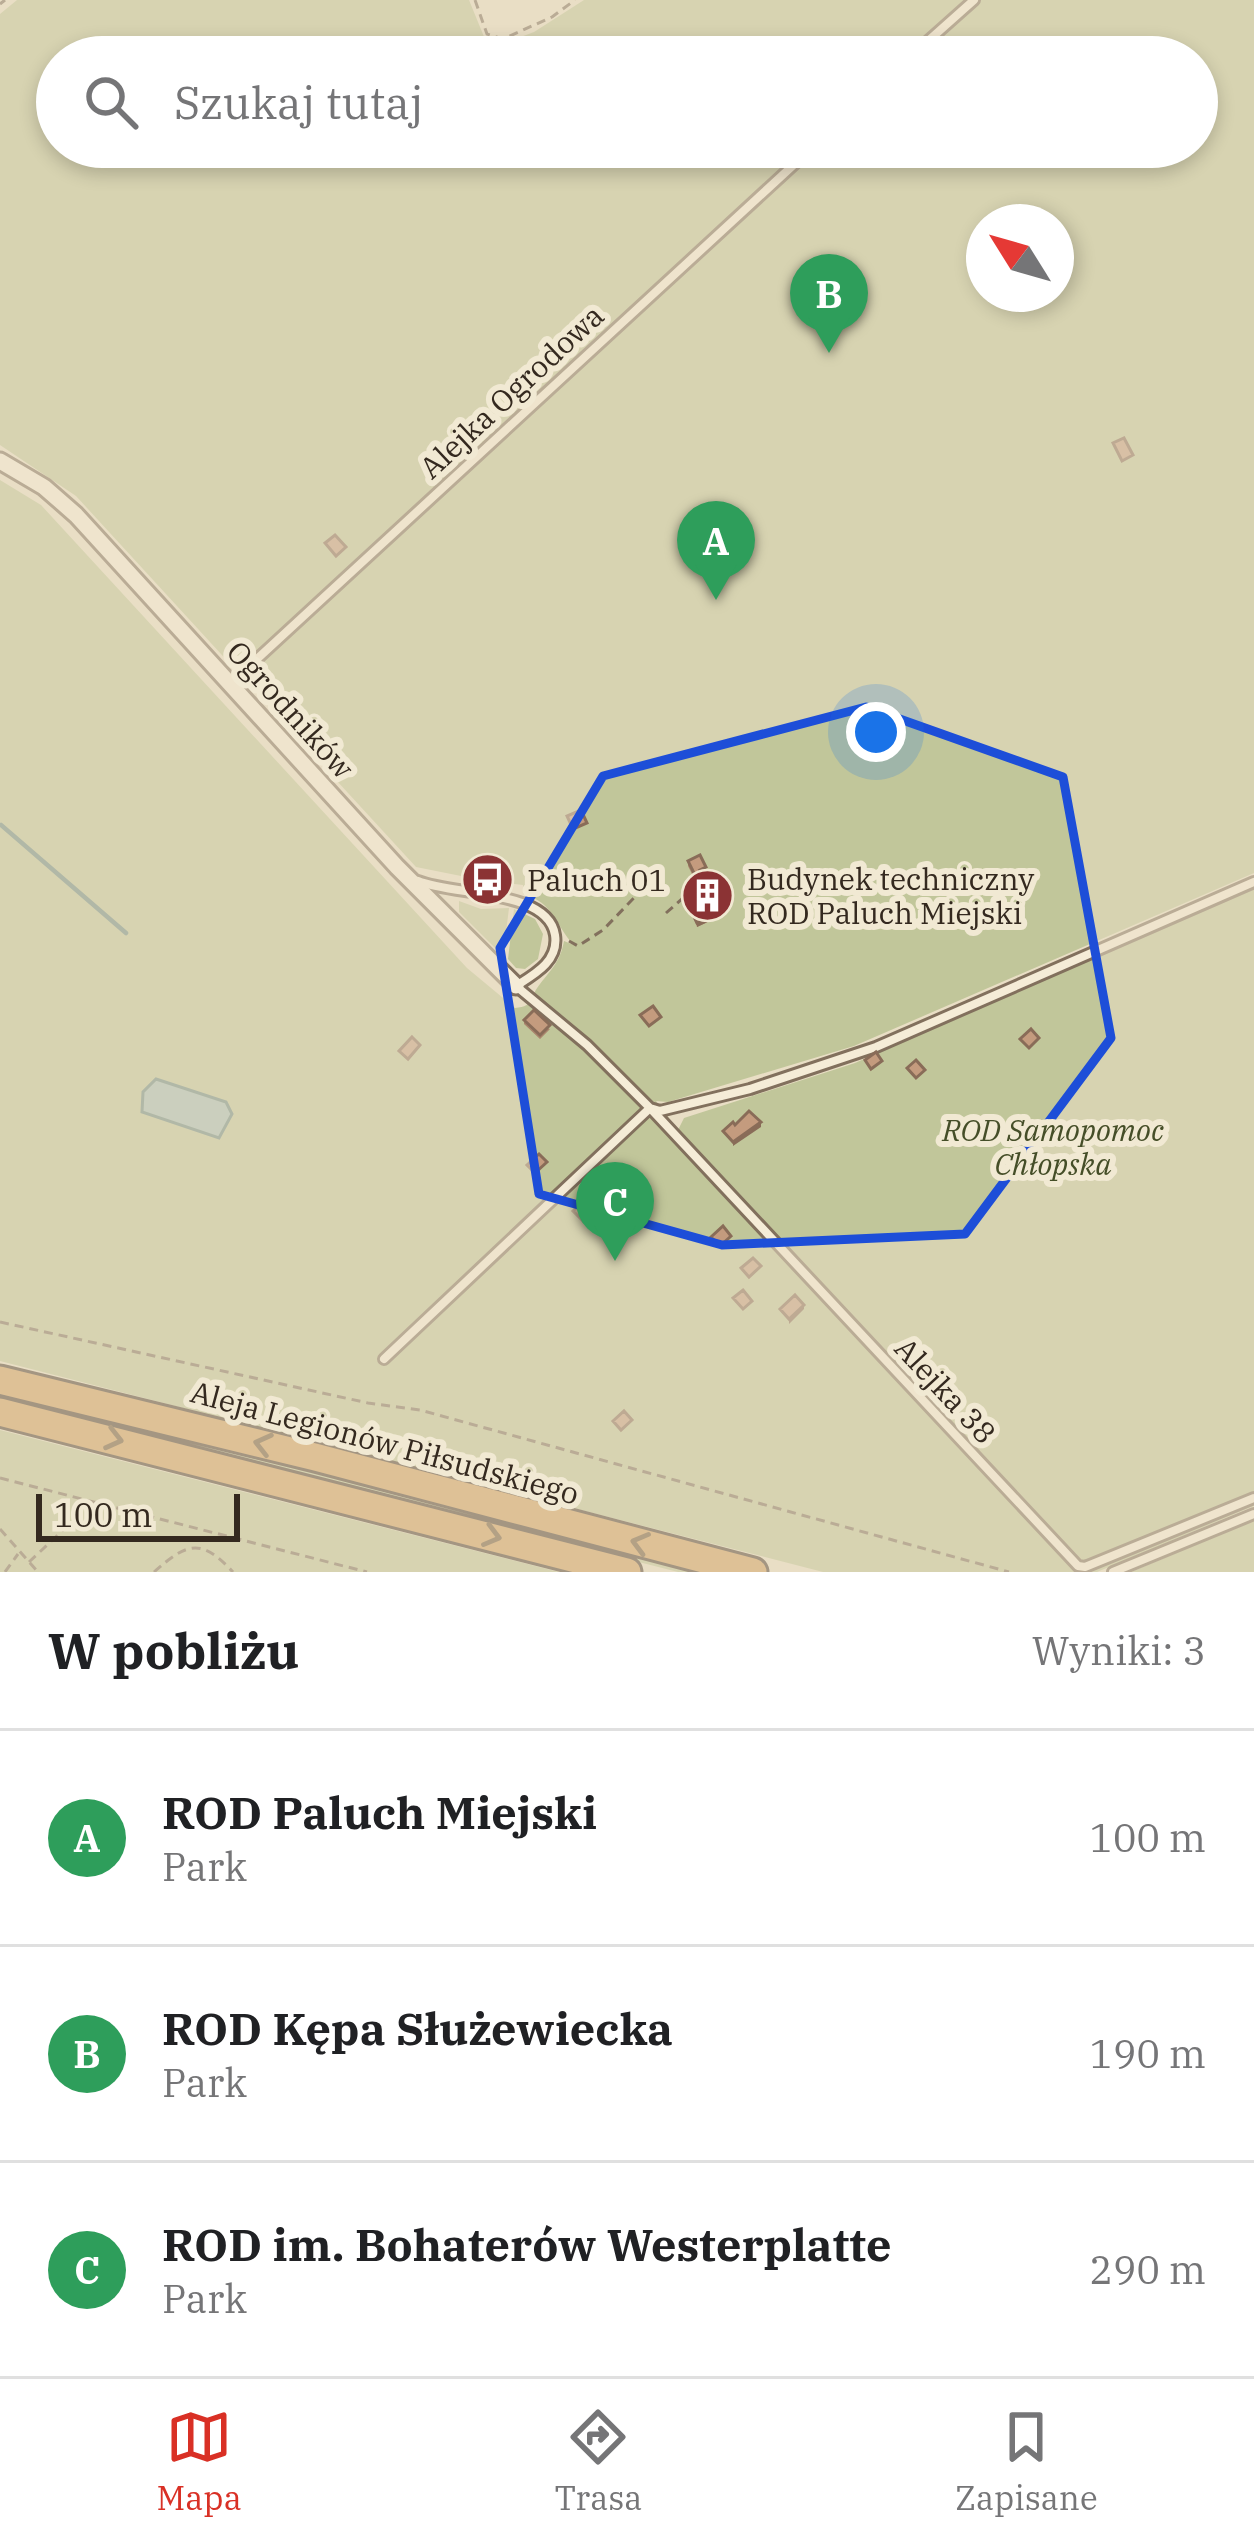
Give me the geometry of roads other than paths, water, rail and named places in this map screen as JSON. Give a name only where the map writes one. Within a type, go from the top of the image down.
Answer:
[{"type":"highway","name":"Aleja Legionów Piłsudskiego","points":[[0,1380],[753,1572]]},
{"type":"highway","name":"Aleja Legionów Piłsudskiego","points":[[0,1412],[627,1572]]},
{"type":"street","name":"Ogrodników","points":[[0,461],[62,502],[237,677],[397,867],[516,986]]},
{"type":"lane","points":[[934,36],[974,0]]},
{"type":"lane","name":"Alejka Ogrodowa","points":[[237,677],[790,168]]},
{"type":"lane","points":[[397,867],[435,888],[522,902],[538,908],[550,920],[555,937],[551,957],[541,970],[516,986]]},
{"type":"lane","points":[[384,1359],[650,1108],[671,1110],[876,1047],[1254,882]]},
{"type":"lane","name":"Ogrodników","points":[[516,986],[534,1003]]},
{"type":"lane","name":"Alejka 38","points":[[534,1003],[587,1045],[650,1108],[1084,1570],[1254,1498]]},
{"type":"lane","points":[[1113,1572],[1254,1514]]},
{"type":"water","points":[[156,1079],[226,1102],[232,1114],[219,1138],[142,1112],[143,1092]]},
{"type":"waterway","points":[[1,825],[126,933]]},
{"type":"place","name":"ROD Kępa Służewiecka","points":[[829,353]]},
{"type":"place","name":"ROD Paluch Miejski","points":[[716,600]]},
{"type":"place","name":"Paluch 01","points":[[488,879]]},
{"type":"place","name":"Budynek techniczny ROD Paluch Miejski","points":[[708,895]]},
{"type":"place","name":"ROD im. Bohaterów Westerplatte","points":[[615,1261]]},
{"type":"park label","name":"ROD Samopomoc Chłopska","points":[[1053,1146]]}]
